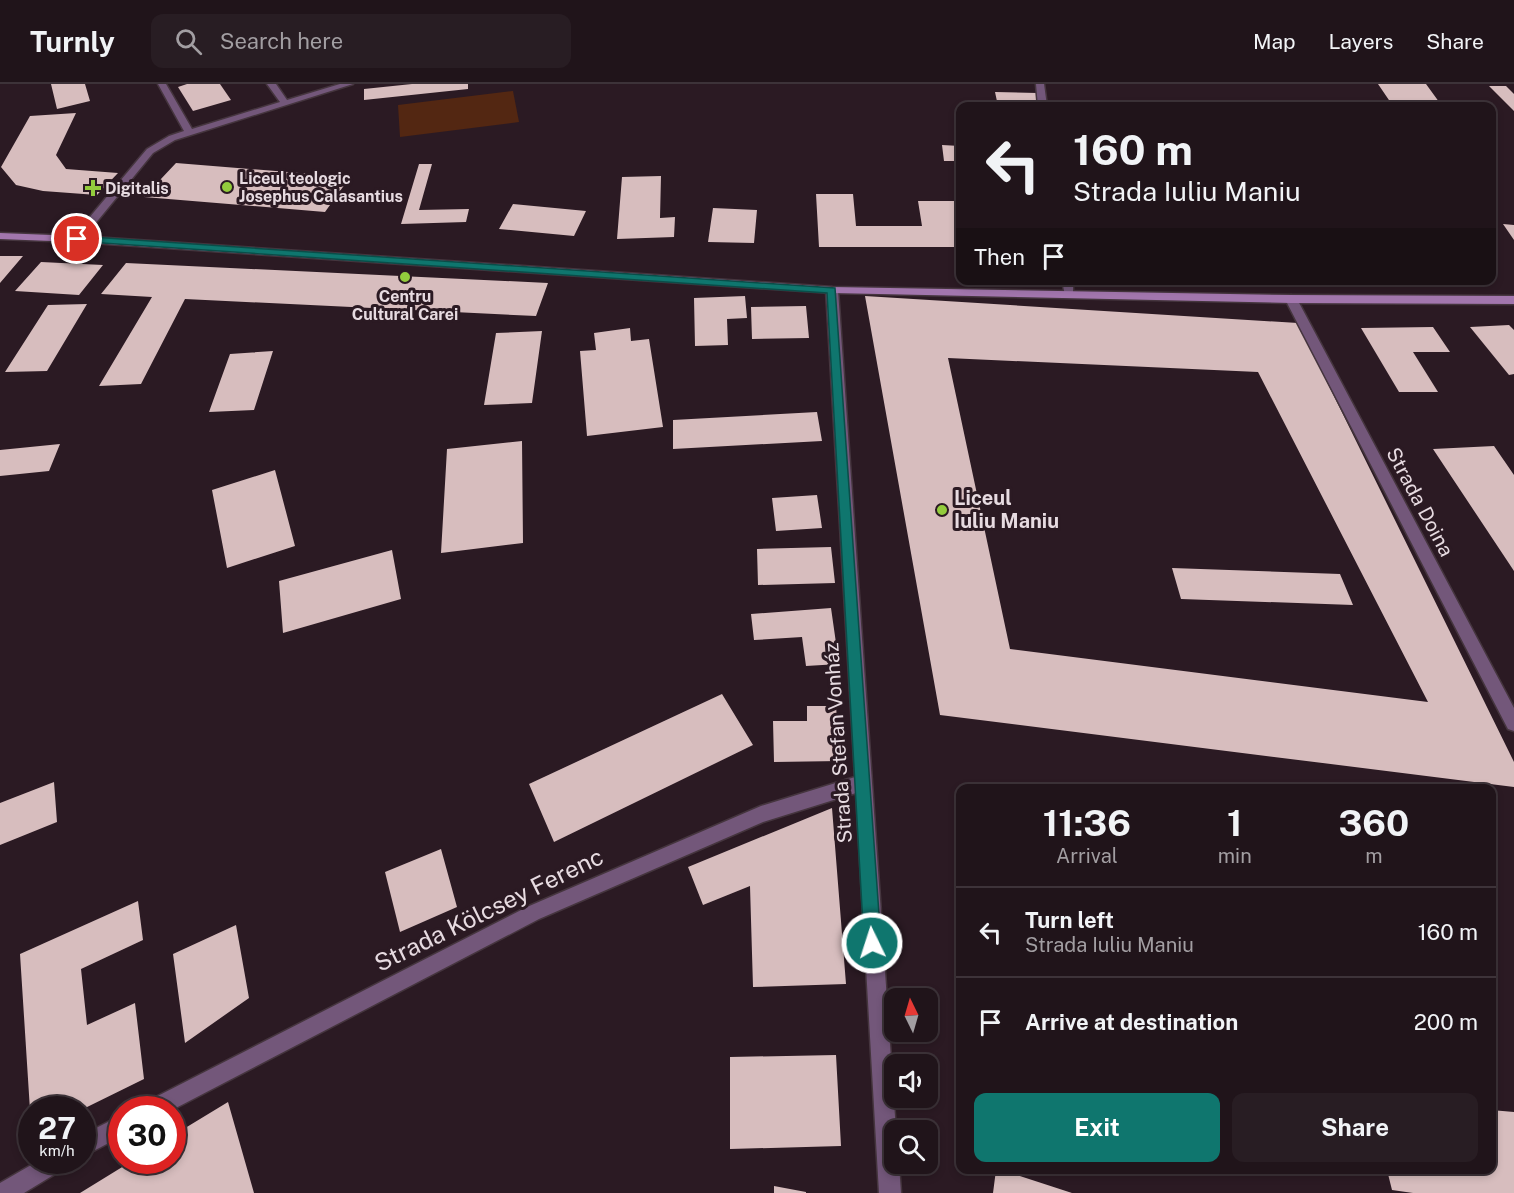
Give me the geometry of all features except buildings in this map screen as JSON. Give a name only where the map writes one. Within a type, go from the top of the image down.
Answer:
[{"type":"street","points":[[162,84],[188,131]]},
{"type":"street","points":[[271,84],[285,103]]},
{"type":"street","points":[[77,239],[150,151],[188,131],[349,84]]},
{"type":"street","points":[[1040,84],[1042,102]]},
{"type":"street","points":[[0,236],[77,239],[831,290],[1291,299],[1514,300]]},
{"type":"street","points":[[1068,285],[1069,294]]},
{"type":"street","name":"Strada Stefan Vonház","points":[[831,290],[890,1193]]},
{"type":"street","name":"Strada Doina","points":[[1291,299],[1514,723]]},
{"type":"street","name":"Strada Kölcsey Ferenc","points":[[178,1096],[533,913],[761,814],[862,783]]},
{"type":"street","points":[[4,1193],[36,1174]]},
{"type":"shaded area","points":[[513,91],[519,122],[400,137],[398,105]]},
{"type":"place","name":"Liceul teologic Josephus Calasantius","points":[[227,187]]},
{"type":"place","name":"Digitalis","points":[[93,188]]},
{"type":"place","name":"Centru Cultural Carei","points":[[405,277]]},
{"type":"place","name":"Liceul Iuliu Maniu","points":[[942,510]]},
{"type":"route","points":[[77,239],[831,290],[872,943]]}]
